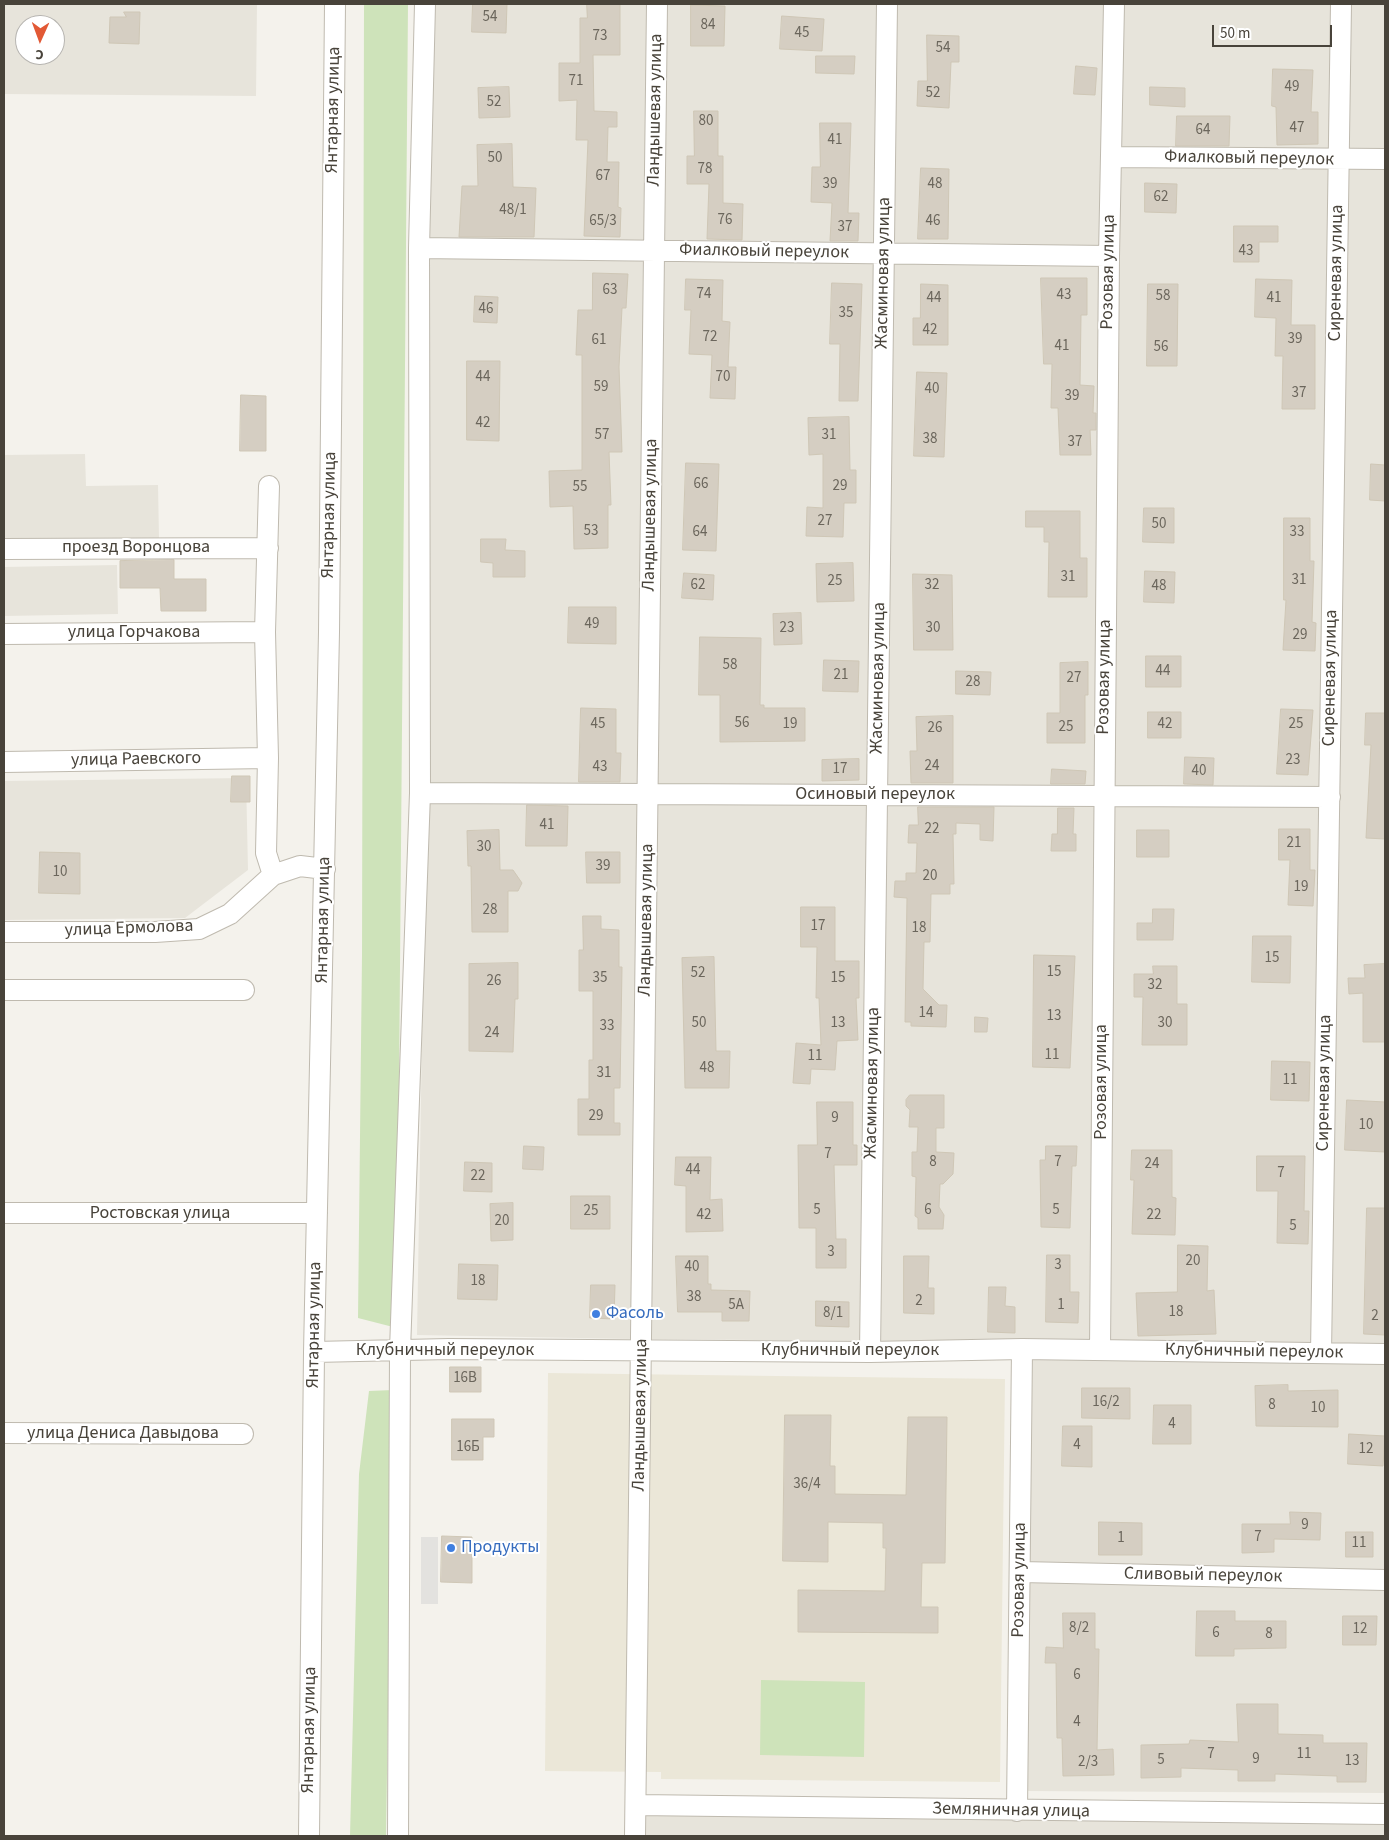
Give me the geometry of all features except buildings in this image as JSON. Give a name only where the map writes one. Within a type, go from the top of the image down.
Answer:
[{"type":"street","name":"Янтарная улица","points":[[309,1836],[314,1352],[325,870],[335,4]]},
{"type":"street","points":[[398,1836],[400,1350],[420,793],[419,248],[425,4]]},
{"type":"street","name":"Ландышевая улица","points":[[635,1836],[637,1805],[657,4]]},
{"type":"street","name":"Жасминовая улица","points":[[870,1352],[887,4]]},
{"type":"street","name":"Розовая улица","points":[[1100,1350],[1109,256],[1113,157],[1114,4]]},
{"type":"street","name":"Сиреневая улица","points":[[1321,1353],[1341,4]]},
{"type":"street","name":"Фиалковый переулок","points":[[1113,157],[1385,159]]},
{"type":"street","name":"Фиалковый переулок","points":[[419,248],[1109,256]]},
{"type":"street","points":[[270,486],[265,632],[268,758],[266,853],[273,875]]},
{"type":"street","name":"проезд Воронцова","points":[[4,549],[268,548]]},
{"type":"street","name":"улица Горчакова","points":[[4,634],[265,632]]},
{"type":"street","name":"улица Раевского","points":[[4,762],[268,758]]},
{"type":"street","name":"Осиновый переулок","points":[[420,793],[1104,798],[1330,797]]},
{"type":"street","name":"улица Ермолова","points":[[4,932],[155,932],[199,929],[230,914],[273,875],[300,866],[312,866],[325,870]]},
{"type":"street","points":[[4,990],[244,990]]},
{"type":"street","name":"Ростовская улица","points":[[4,1213],[317,1213]]},
{"type":"street","name":"Розовая улица","points":[[1017,1811],[1022,1349]]},
{"type":"street","name":"Клубничный переулок","points":[[314,1352],[400,1350],[870,1352],[1022,1349],[1385,1354]]},
{"type":"street","name":"улица Дениса Давыдова","points":[[4,1433],[243,1434]]},
{"type":"street","name":"Сливовый переулок","points":[[1021,1572],[1385,1580]]},
{"type":"street","name":"Земляничная улица","points":[[637,1805],[1385,1814]]},
{"type":"shaded area","points":[[4,4],[257,4],[256,96],[4,94]]},
{"type":"shaded area","points":[[430,4],[651,4],[648,244],[426,241]]},
{"type":"shaded area","points":[[664,4],[880,4],[877,249],[661,247]]},
{"type":"shaded area","points":[[891,4],[1108,4],[1105,251],[888,248]]},
{"type":"shaded area","points":[[1120,4],[1336,4],[1334,154],[1119,151]]},
{"type":"shaded area","points":[[1345,4],[1385,4],[1385,153],[1343,154]]},
{"type":"shaded area","points":[[1120,166],[1334,169],[1323,792],[1109,791]]},
{"type":"shaded area","points":[[1385,166],[1385,1346],[1330,1346],[1342,167]]},
{"type":"shaded area","points":[[425,253],[650,256],[642,788],[422,785]]},
{"type":"shaded area","points":[[658,255],[877,258],[870,792],[652,789]]},
{"type":"shaded area","points":[[889,260],[1106,263],[1099,795],[881,792]]},
{"type":"shaded area","points":[[85,454],[86,486],[158,485],[159,538],[4,539],[4,455]]},
{"type":"shaded area","points":[[117,565],[118,614],[4,616],[4,567]]},
{"type":"shaded area","points":[[246,778],[248,870],[185,918],[4,920],[4,781]]},
{"type":"shaded area","points":[[426,798],[642,801],[633,1339],[417,1335]]},
{"type":"shaded area","points":[[654,800],[869,802],[865,1341],[649,1339]]},
{"type":"shaded area","points":[[880,801],[1097,805],[1094,1342],[880,1341]]},
{"type":"shaded area","points":[[1110,803],[1321,805],[1315,1345],[1105,1342]]},
{"type":"shaded area","points":[[1029,1355],[1385,1362],[1385,1574],[1029,1565]]},
{"type":"shaded area","points":[[548,1373],[1005,1379],[1000,1782],[661,1779],[661,1772],[545,1771]]},
{"type":"shaded area","points":[[421,1537],[438,1537],[438,1604],[421,1604]]},
{"type":"shaded area","points":[[1028,1580],[1385,1585],[1385,1793],[1024,1791]]},
{"type":"shaded area","points":[[644,1803],[1385,1810],[1385,1836],[643,1836]]},
{"type":"green space","points":[[364,4],[408,4],[397,1328],[358,1318],[362,955]]},
{"type":"green space","points":[[393,1390],[386,1836],[350,1836],[359,1474],[369,1391]]},
{"type":"green space","points":[[761,1680],[865,1682],[864,1757],[760,1755]]},
{"type":"place","name":"Фасоль","points":[[596,1314]]},
{"type":"place","name":"Продукты","points":[[451,1548]]}]
